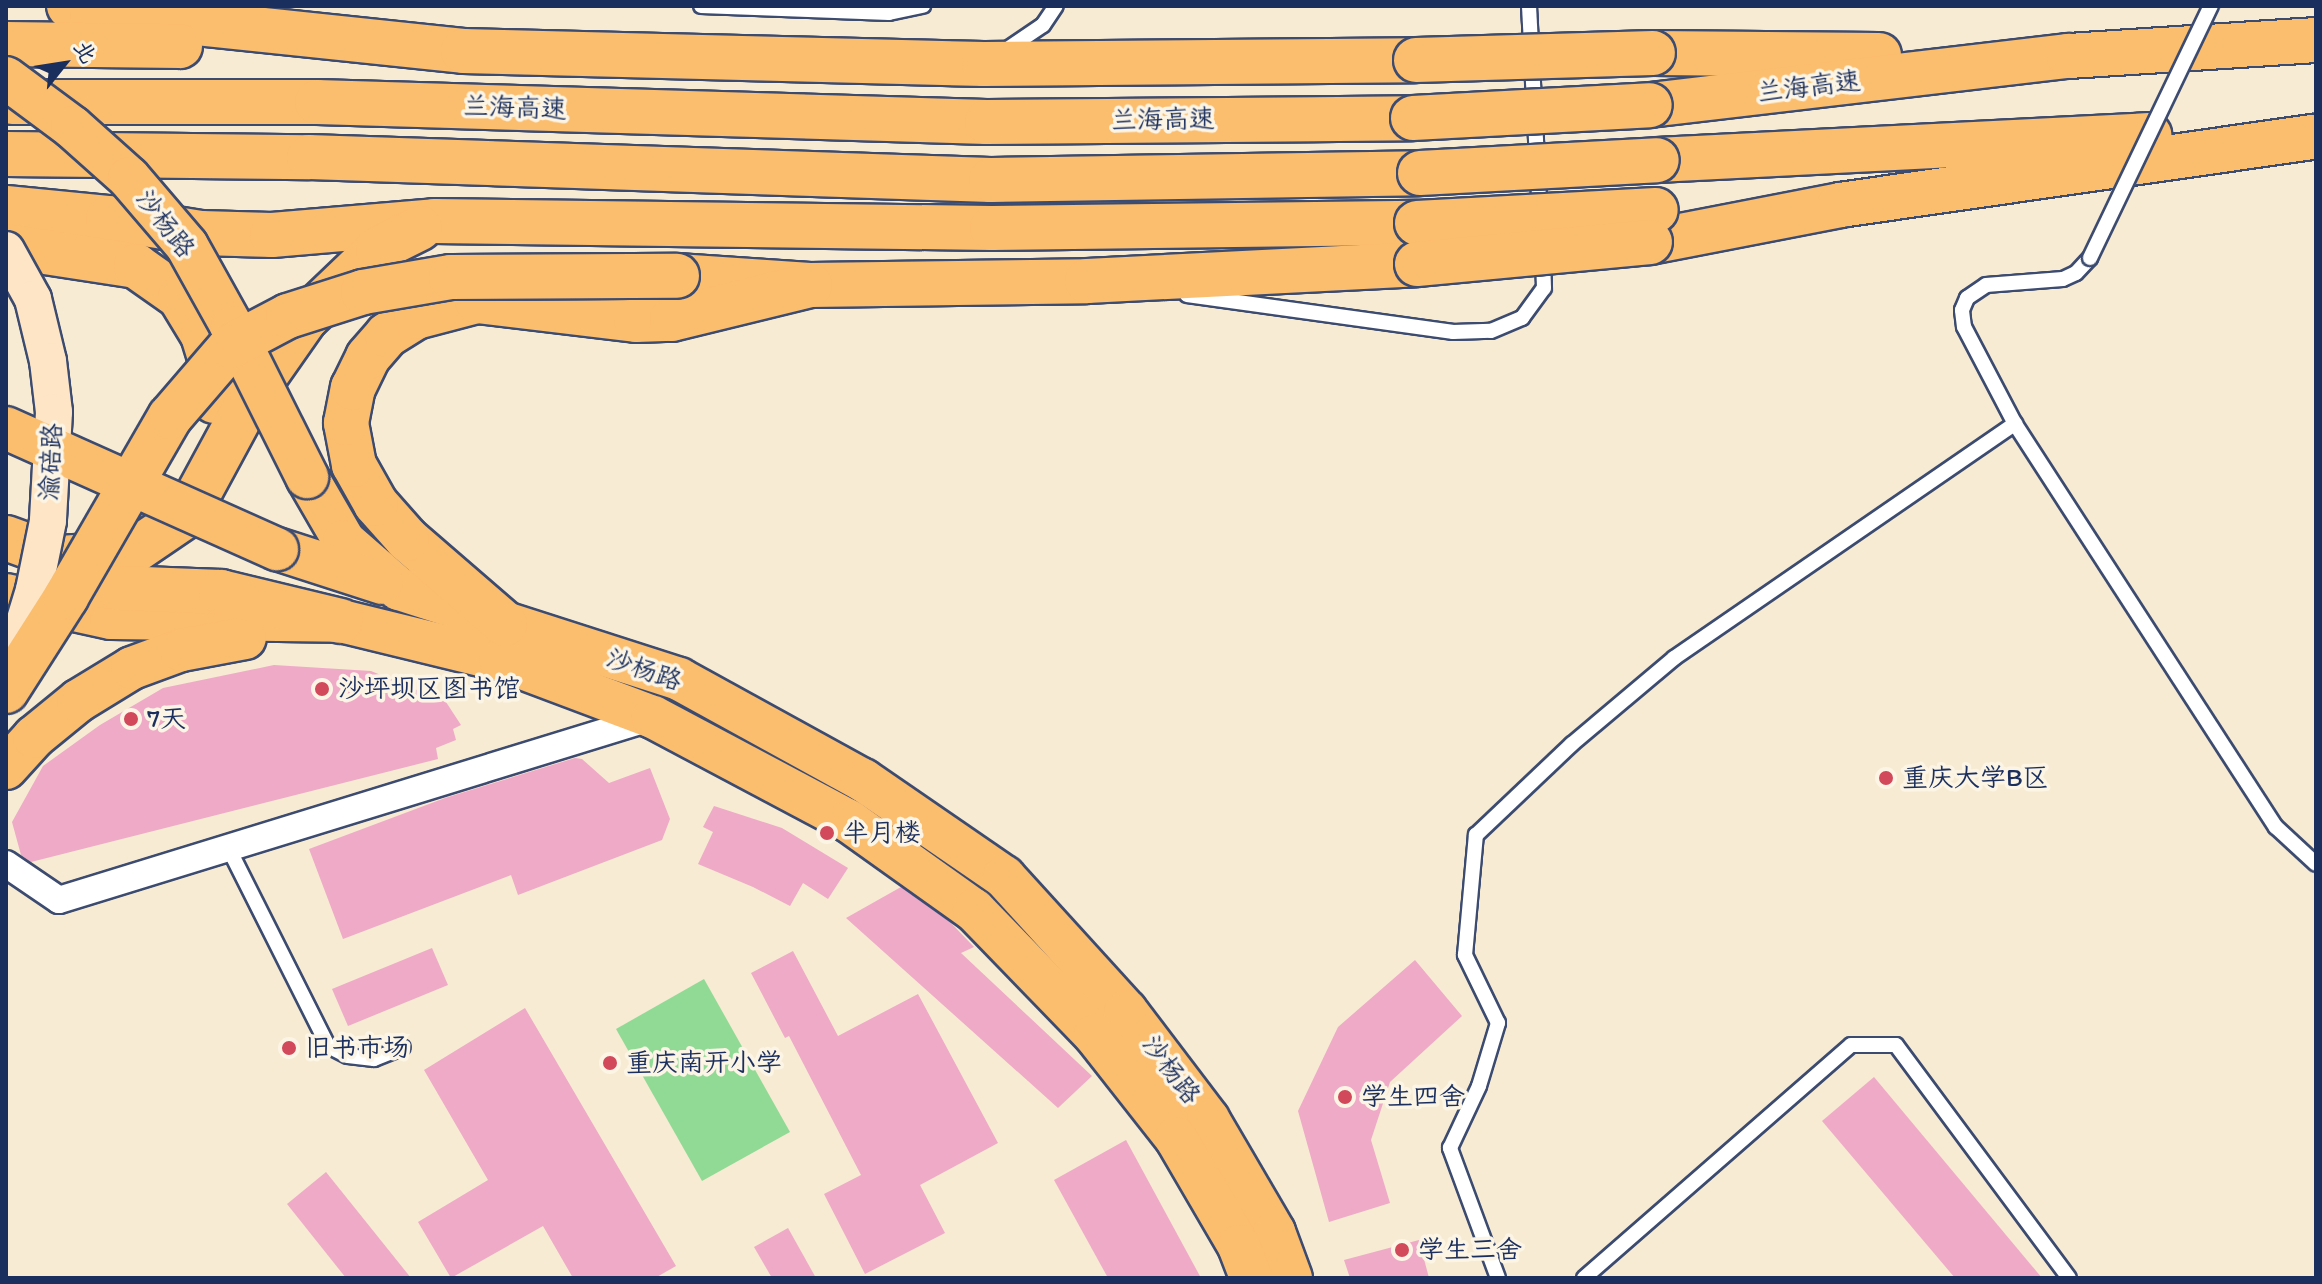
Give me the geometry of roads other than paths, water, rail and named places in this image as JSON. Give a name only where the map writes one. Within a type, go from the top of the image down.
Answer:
[{"type":"highway","points":[[69,6],[230,27],[463,51]]},
{"type":"highway","name":"兰海高速","points":[[6,101],[317,102],[987,122],[1413,118],[1650,105],[2069,56],[2316,40]]},
{"type":"highway","points":[[6,44],[984,64],[1416,60],[1653,53],[2069,56]]},
{"type":"highway","points":[[6,154],[325,158],[991,180],[1420,173],[2316,126]]},
{"type":"highway","points":[[6,691],[66,597],[170,417],[231,346],[288,316],[363,292],[451,277],[677,276],[810,285],[1087,281],[1417,244],[1653,226],[1840,205],[2316,136]]},
{"type":"highway","points":[[6,208],[108,218],[201,233],[258,235],[434,221],[992,228],[1417,244]]},
{"type":"highway","points":[[6,538],[61,558],[131,553],[187,515],[252,395],[306,318],[378,249],[434,221]]},
{"type":"highway","points":[[6,248],[136,266],[180,297],[203,335],[214,372],[214,413],[198,456],[150,511],[114,533],[58,530],[6,510]]},
{"type":"highway","points":[[505,624],[407,539],[376,504],[354,465],[346,423],[353,388],[368,357],[387,335],[416,317],[477,301],[636,320],[672,319],[810,285]]},
{"type":"highway","points":[[6,568],[118,588],[221,592],[341,621]]},
{"type":"main road","name":"沙杨路","points":[[6,78],[72,127],[129,178],[187,246],[232,327],[307,477],[344,541],[399,589],[679,679],[863,780],[1004,877],[1126,1011],[1208,1119],[1274,1232],[1291,1278]]},
{"type":"main road","name":"渝碚路","points":[[6,248],[33,299],[48,361],[54,412],[48,521],[34,590],[6,677]]},
{"type":"main road","points":[[6,428],[277,549],[399,589]]},
{"type":"main road","name":"沙杨路","points":[[6,595],[111,618],[341,621],[501,660],[653,717],[849,821],[974,910],[1095,1035],[1176,1138],[1239,1246],[1251,1278]]},
{"type":"main road","points":[[6,768],[34,737],[78,701],[132,668],[181,650],[341,621]]},
{"type":"street","points":[[6,864],[59,900],[653,717]]},
{"type":"lane","points":[[701,6],[889,13],[923,6]]},
{"type":"lane","points":[[984,64],[1043,25],[1056,6]]},
{"type":"lane","points":[[1529,6],[1541,225]]},
{"type":"lane","points":[[2211,6],[2090,258],[2076,273],[2063,279],[1986,285],[1967,298],[1962,310],[1964,327],[2015,424],[2276,827],[2316,864]]},
{"type":"lane","points":[[1087,281],[1453,332],[1491,331],[1522,318],[1544,288],[1542,241]]},
{"type":"lane","points":[[1498,1278],[1450,1148],[1479,1086],[1498,1023],[1465,955],[1476,835],[1572,744],[1674,658],[2015,424]]},
{"type":"lane","points":[[229,849],[328,1046],[348,1056],[374,1059],[403,1047]]},
{"type":"lane","points":[[1584,1278],[1851,1045],[1896,1045],[2069,1278]]},
{"type":"place","name":"沙坪坝区图书馆","points":[[322,689]]},
{"type":"place","name":"7天","points":[[131,719]]},
{"type":"place","name":"重庆大学B区","points":[[1886,778]]},
{"type":"place","name":"半月楼","points":[[827,833]]},
{"type":"place","name":"旧书市场","points":[[289,1048]]},
{"type":"place","name":"重庆南开小学","points":[[610,1063]]},
{"type":"place","name":"学生四舍","points":[[1345,1097]]},
{"type":"place","name":"学生三舍","points":[[1402,1250]]}]
